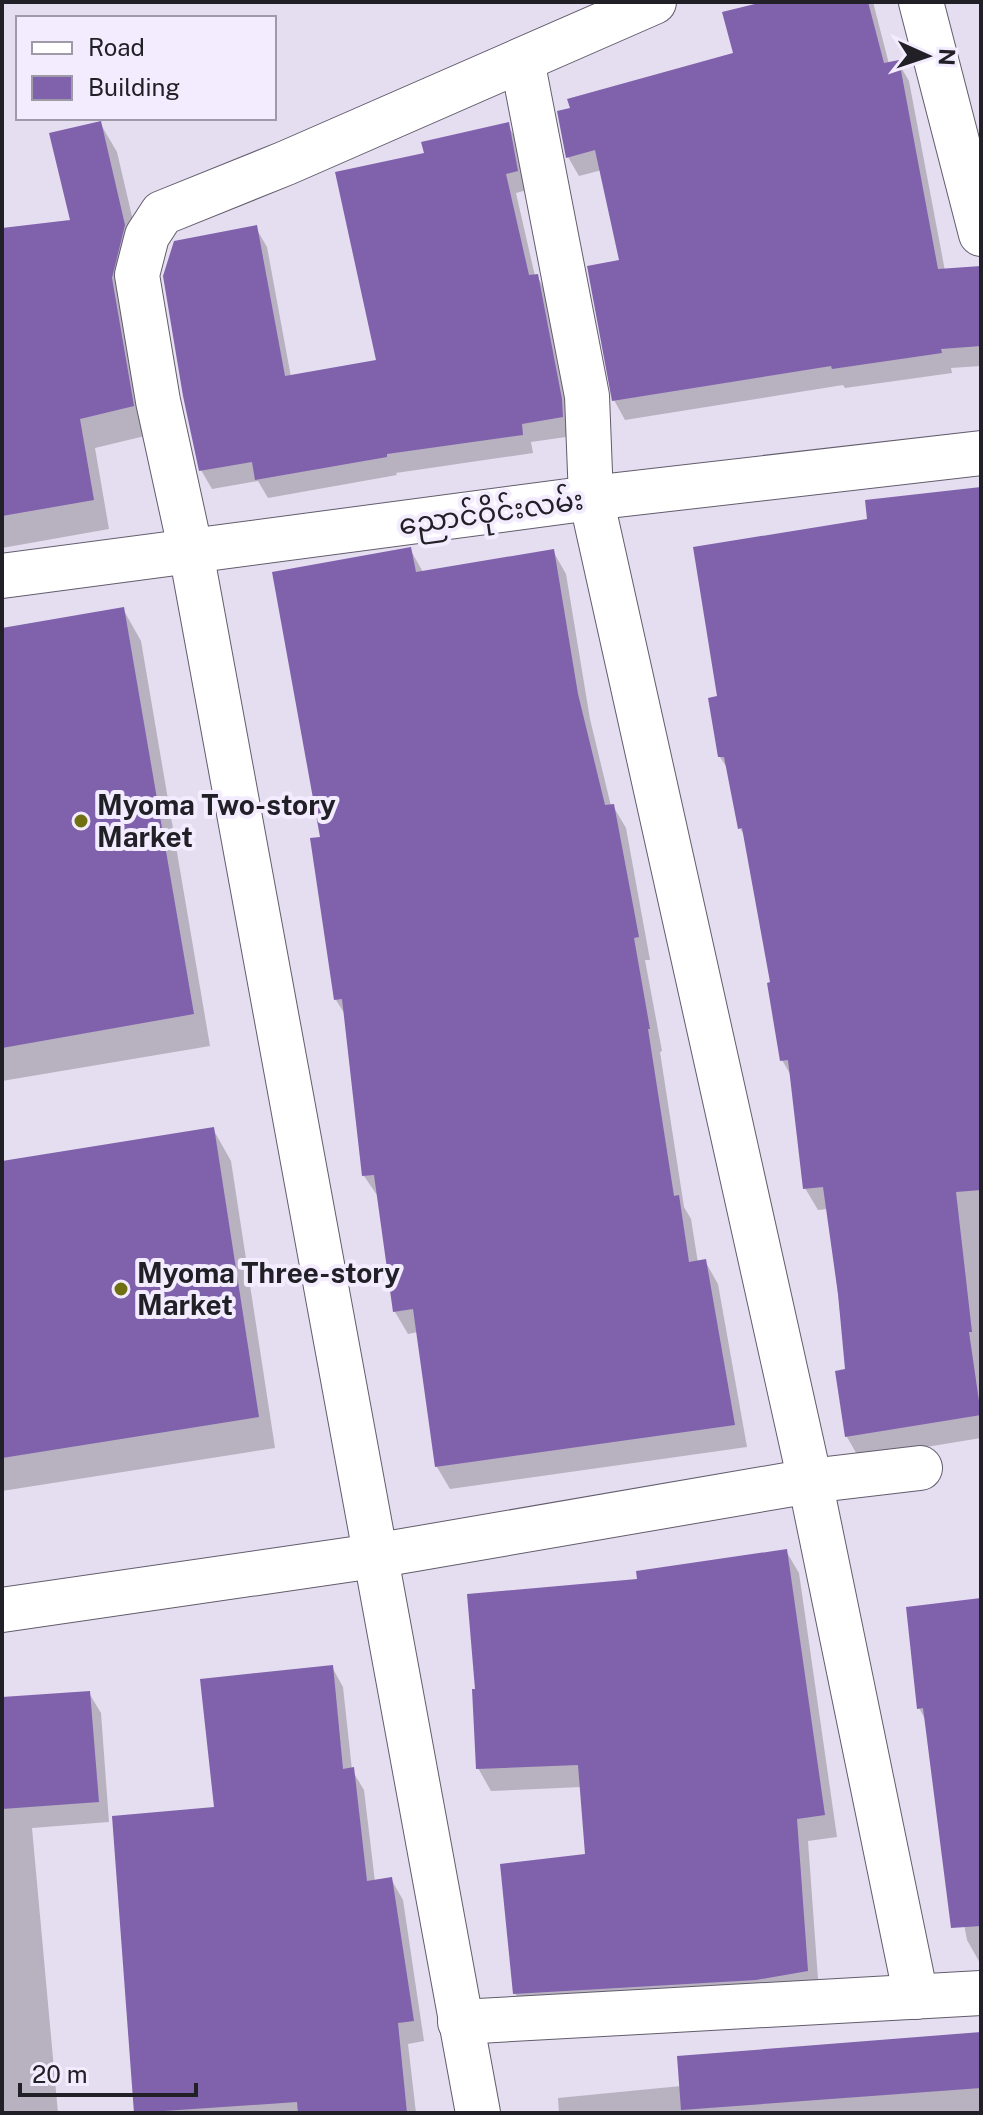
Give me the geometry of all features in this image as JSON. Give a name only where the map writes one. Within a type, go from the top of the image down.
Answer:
[{"type":"street","points":[[478,2113],[191,552],[158,401],[137,275],[147,236],[162,213],[286,163],[654,2]]},
{"type":"street","points":[[921,2],[981,234]]},
{"type":"street","points":[[522,60],[587,396],[591,498],[810,1481],[916,1997]]},
{"type":"street","name":"ညောင်ဝိုင်းလမ်း","points":[[2,576],[591,498],[981,453]]},
{"type":"street","points":[[2,1610],[374,1556],[810,1481],[920,1468]]},
{"type":"street","points":[[460,2022],[981,1993]]},
{"type":"building","points":[[763,2],[868,2],[884,63],[899,60],[938,269],[981,266],[981,346],[941,349],[942,353],[832,369],[831,366],[612,401],[587,266],[619,260],[595,150],[566,158],[557,111],[570,108],[567,99],[733,53],[722,12]]},
{"type":"building","points":[[101,121],[125,225],[112,278],[134,406],[80,419],[94,500],[2,516],[2,228],[70,220],[49,133]]},
{"type":"building","points":[[509,122],[518,171],[506,174],[529,275],[538,274],[563,417],[522,424],[523,435],[387,454],[387,457],[255,480],[252,462],[199,471],[163,276],[174,241],[257,225],[285,376],[376,360],[335,172],[424,153],[421,142]]},
{"type":"building","points":[[981,487],[981,1190],[956,1192],[972,1332],[969,1332],[981,1415],[845,1437],[835,1371],[845,1369],[823,1187],[803,1189],[788,1060],[780,1061],[767,983],[770,982],[742,828],[738,829],[724,757],[718,757],[708,698],[717,696],[693,547],[867,519],[865,500]]},
{"type":"building","points":[[411,547],[416,572],[554,549],[578,694],[605,805],[614,804],[639,937],[634,938],[674,1196],[679,1195],[689,1262],[706,1259],[735,1425],[435,1467],[413,1309],[393,1312],[374,1175],[362,1176],[342,999],[334,1000],[310,838],[320,837],[272,572]]},
{"type":"building","name":"Myoma Two-story Market","points":[[124,607],[194,1014],[2,1048],[2,628]]},
{"type":"building","name":"Myoma Three-story Market","points":[[214,1127],[259,1417],[2,1458],[2,1161]]},
{"type":"building","points":[[787,1549],[825,1815],[797,1819],[808,1971],[756,1980],[513,1994],[500,1864],[585,1854],[578,1765],[476,1769],[472,1689],[475,1689],[467,1594],[637,1579],[636,1571]]},
{"type":"building","points":[[981,1598],[981,1926],[951,1928],[923,1708],[917,1709],[906,1607]]},
{"type":"building","points":[[333,1665],[343,1769],[354,1767],[367,1881],[392,1877],[414,2021],[398,2023],[407,2113],[298,2113],[297,2102],[134,2113],[112,1816],[214,1807],[200,1679]]},
{"type":"building","points":[[90,1691],[99,1802],[2,1809],[2,1697]]},
{"type":"building","points":[[981,2032],[981,2088],[681,2110],[677,2056]]},
{"type":"place","name":"Myoma Two-story Market","points":[[81,821]]},
{"type":"place","name":"Myoma Three-story Market","points":[[121,1289]]}]
